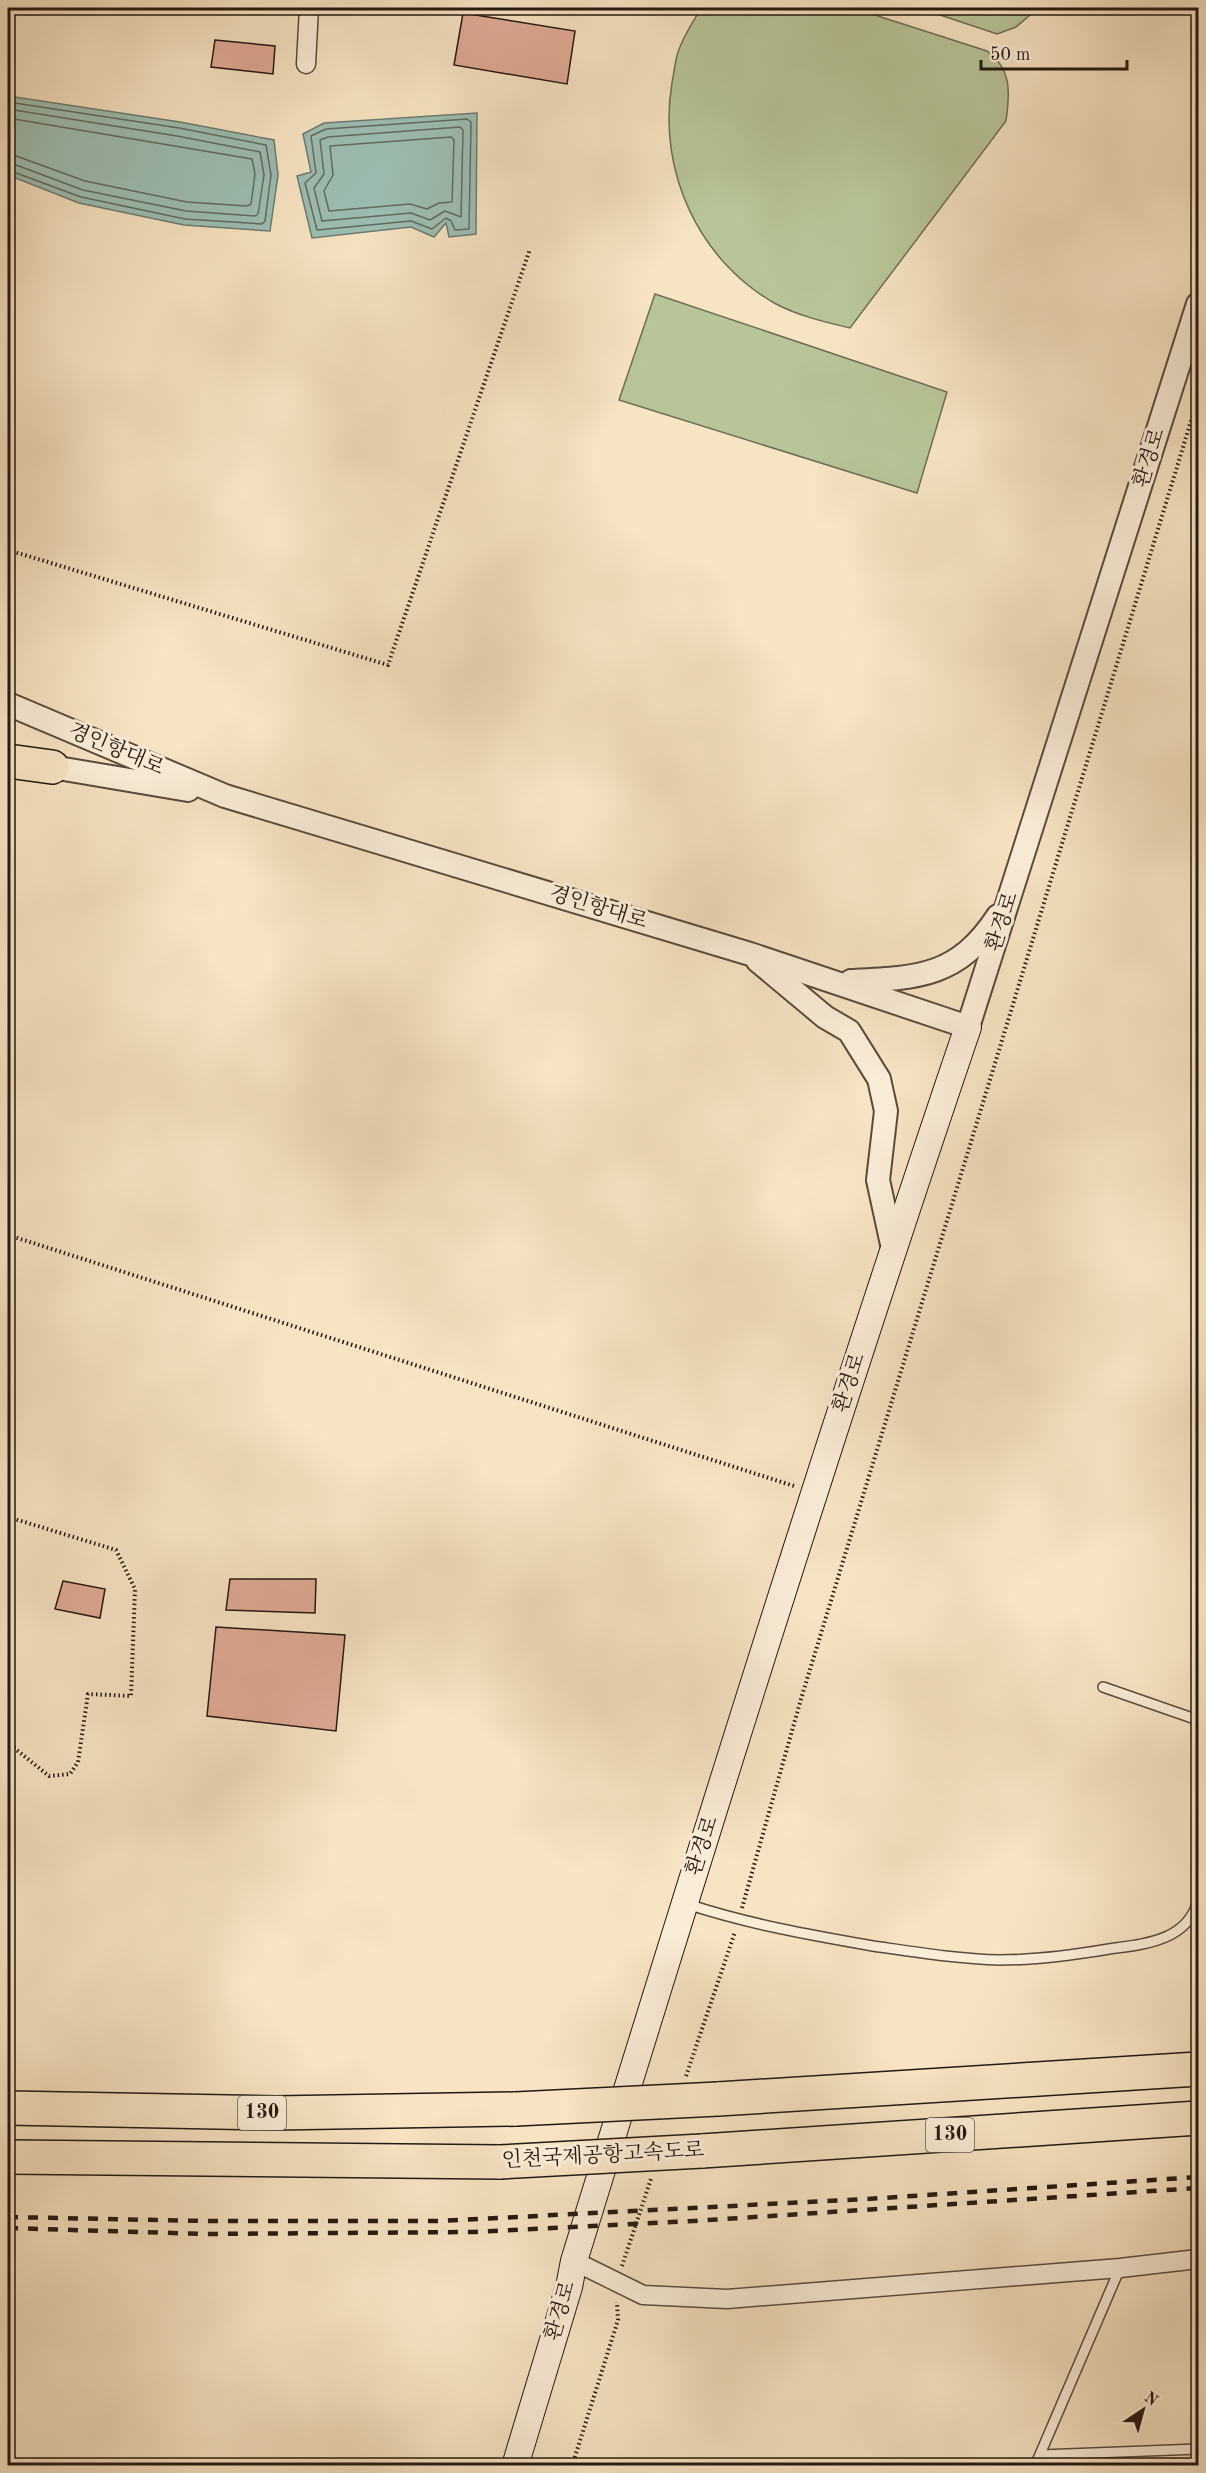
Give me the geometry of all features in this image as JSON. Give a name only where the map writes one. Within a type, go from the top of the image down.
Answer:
[{"type":"highway","points":[[8,760],[52,767]]},
{"type":"highway","name":"130","points":[[8,2108],[276,2113],[516,2109],[718,2099],[1198,2069]]},
{"type":"highway","name":"인천국제공항고속도로","points":[[8,2157],[500,2162],[1198,2118]]},
{"type":"main road","name":"환경로","points":[[515,2466],[569,2287],[574,2261],[684,1904],[893,1249],[968,1027]]},
{"type":"street","points":[[306,64],[309,8]]},
{"type":"street","name":"환경로","points":[[968,1027],[1027,848],[1198,304]]},
{"type":"street","name":"경인항대로","points":[[8,704],[225,796],[750,954],[968,1027]]},
{"type":"street","name":"경인항대로","points":[[8,750],[52,767],[225,796]]},
{"type":"street","points":[[837,982],[900,979],[955,963],[972,950],[998,917],[1027,848]]},
{"type":"street","points":[[750,954],[825,1017],[849,1031],[879,1079],[886,1111],[878,1180],[893,1249]]},
{"type":"street","points":[[574,2261],[643,2295],[727,2299],[1120,2268],[1198,2259]]},
{"type":"lane","points":[[1103,1687],[1198,1720]]},
{"type":"lane","points":[[684,1904],[738,1920],[919,1953],[1002,1960],[1079,1954],[1165,1939],[1196,1914],[1198,1901]]},
{"type":"lane","points":[[1035,2466],[1120,2268]]},
{"type":"lane","points":[[1041,2455],[1198,2449]]},
{"type":"path","points":[[8,550],[388,665],[530,249]]},
{"type":"path","points":[[684,2081],[738,1920],[801,1699],[1198,398]]},
{"type":"path","points":[[8,1235],[815,1493]]},
{"type":"path","points":[[8,1517],[116,1550],[135,1589],[131,1696],[88,1694],[78,1762],[70,1774],[49,1776],[8,1743]]},
{"type":"path","points":[[572,2466],[618,2320],[616,2282],[654,2170]]},
{"type":"green space","points":[[701,8],[853,8],[987,51],[995,58],[1005,74],[1008,91],[1006,121],[850,328],[785,308],[749,286],[725,264],[705,238],[690,210],[678,180],[671,149],[669,116],[678,52]]},
{"type":"green space","points":[[919,8],[1038,8],[1016,27],[997,34]]},
{"type":"green space","points":[[655,294],[947,392],[917,493],[619,400]]},
{"type":"water","points":[[8,96],[180,122],[274,140],[278,175],[270,231],[184,225],[79,203],[8,175]]},
{"type":"water","points":[[477,113],[476,234],[449,237],[446,223],[434,237],[411,227],[312,238],[297,176],[311,172],[303,134],[324,123]]},
{"type":"building","points":[[463,13],[575,31],[567,84],[454,65]]},
{"type":"building","points":[[215,40],[275,46],[273,74],[211,67]]},
{"type":"building","points":[[230,1579],[316,1579],[315,1613],[226,1610]]},
{"type":"building","points":[[63,1581],[105,1589],[100,1618],[55,1609]]},
{"type":"building","points":[[216,1627],[345,1635],[336,1731],[207,1716]]},
{"type":"railway","points":[[8,2217],[206,2221],[438,2221],[867,2199],[1198,2177]]},
{"type":"railway","points":[[8,2228],[205,2234],[474,2232],[694,2221],[1198,2188]]}]
